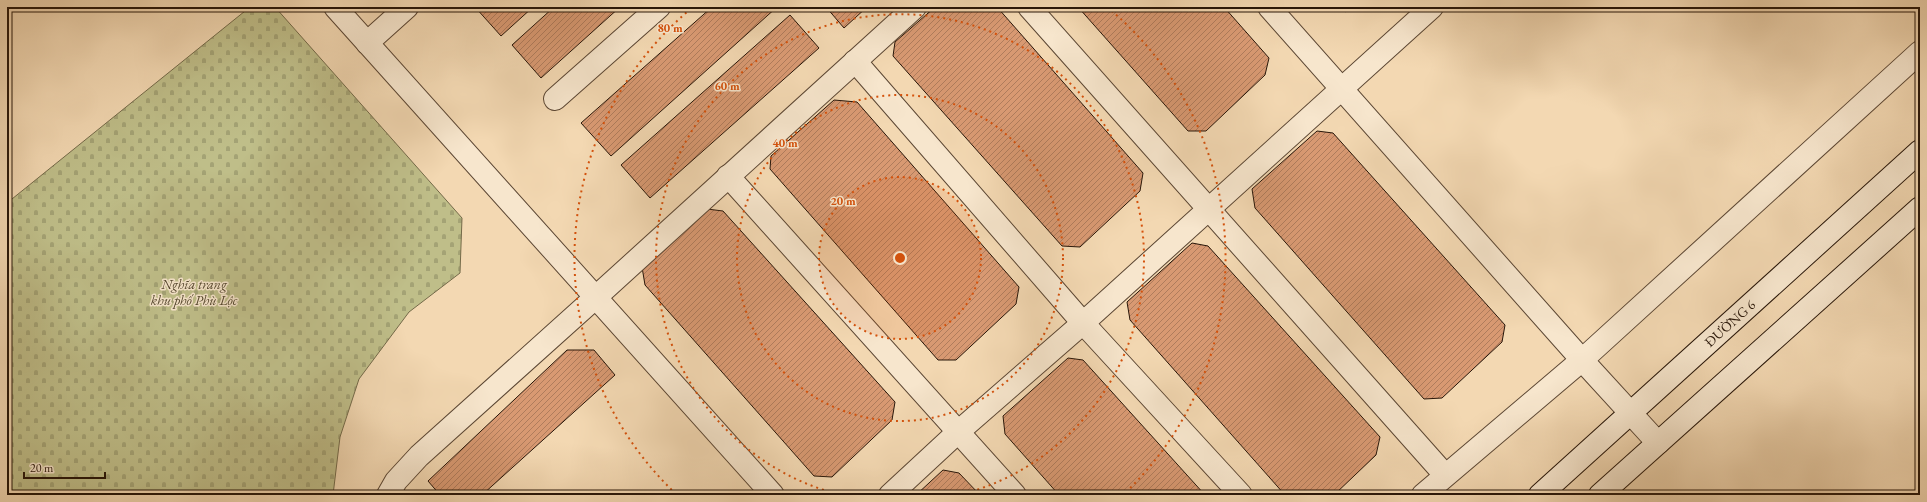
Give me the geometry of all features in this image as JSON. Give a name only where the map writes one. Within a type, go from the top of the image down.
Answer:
[{"type":"street","points":[[335,7],[773,495]]},
{"type":"street","points":[[367,43],[407,7]]},
{"type":"street","points":[[555,99],[659,7]]},
{"type":"street","points":[[388,495],[396,481],[419,456],[596,297],[854,60],[915,7]]},
{"type":"street","points":[[1029,7],[1445,476]]},
{"type":"street","points":[[1269,7],[1582,360],[1658,443]]},
{"type":"street","points":[[890,495],[958,432],[1083,323],[1432,7]]},
{"type":"street","points":[[1423,495],[1582,360],[1920,52]]},
{"type":"street","points":[[854,60],[1083,323],[1241,495]]},
{"type":"street","name":"ĐƯỜNG 6","points":[[1540,495],[1920,151]]},
{"type":"street","points":[[728,176],[1015,495]]},
{"type":"street","points":[[1600,495],[1920,208]]},
{"type":"green space","name":"Nghĩa trang khu phố Phù Lộc","points":[[250,7],[275,7],[462,218],[460,273],[409,312],[359,379],[340,437],[333,495],[7,495],[7,203]]},
{"type":"building","points":[[475,7],[533,7],[501,36]]},
{"type":"building","points":[[554,7],[620,7],[541,78],[512,45]]},
{"type":"building","points":[[712,7],[777,7],[611,156],[581,123]]},
{"type":"building","points":[[826,7],[867,7],[844,28]]},
{"type":"building","points":[[935,7],[997,7],[1143,173],[1140,191],[1080,247],[1062,246],[893,56],[895,42]]},
{"type":"building","points":[[1078,7],[1224,7],[1269,58],[1265,75],[1206,131],[1188,131]]},
{"type":"building","points":[[1340,7],[1351,7],[1345,12]]},
{"type":"building","points":[[790,15],[819,48],[650,198],[621,165]]},
{"type":"building","points":[[834,100],[857,102],[1019,287],[1016,304],[956,360],[938,360],[770,169],[771,156]]},
{"type":"building","points":[[1317,131],[1333,133],[1505,325],[1502,342],[1442,398],[1424,399],[1255,208],[1252,189]]},
{"type":"building","points":[[707,209],[723,211],[895,402],[892,420],[832,477],[814,476],[645,285],[642,267]]},
{"type":"building","points":[[1192,243],[1208,246],[1380,437],[1376,455],[1334,495],[1285,495],[1130,320],[1127,302]]},
{"type":"building","points":[[567,350],[594,350],[615,375],[482,495],[440,495],[428,481]]},
{"type":"building","points":[[1068,358],[1083,360],[1205,495],[1059,495],[1005,434],[1003,416]]},
{"type":"building","points":[[943,470],[959,473],[980,495],[916,495]]}]
